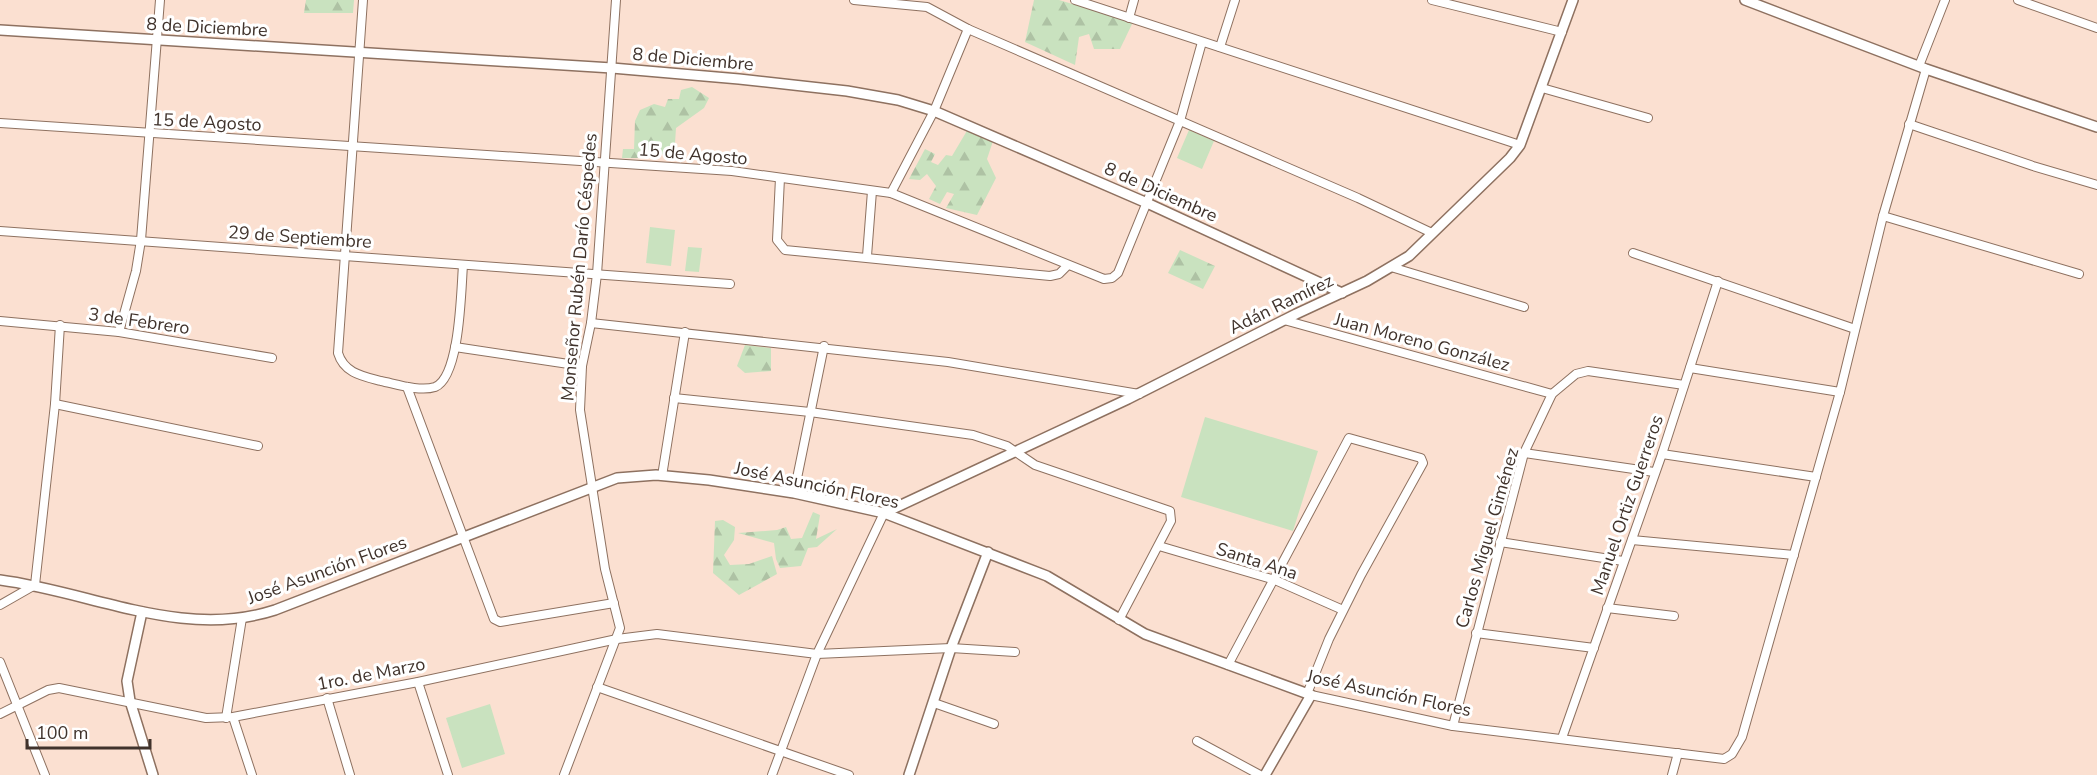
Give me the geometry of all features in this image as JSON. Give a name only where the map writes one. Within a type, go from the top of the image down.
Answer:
[{"type":"street","points":[[119,332],[136,271],[141,240],[160,0]]},
{"type":"street","points":[[363,0],[338,353],[343,365],[351,372],[407,387],[432,388],[440,384],[451,367],[464,265]]},
{"type":"street","name":"Monseñor Rubén Darío Céspedes","points":[[564,775],[620,628],[605,569],[594,485],[582,423],[582,366],[591,323],[597,274],[616,0]]},
{"type":"street","points":[[854,0],[928,3],[968,29],[1432,233]]},
{"type":"street","points":[[1075,0],[1520,145]]},
{"type":"street","points":[[1128,18],[1134,0]]},
{"type":"street","points":[[1220,47],[1235,0]]},
{"type":"street","points":[[1432,0],[1562,32]]},
{"type":"street","name":"Adán Ramírez","points":[[884,513],[1139,394],[1409,256],[1510,158],[1520,145],[1573,0]]},
{"type":"street","points":[[1745,0],[1922,68],[2097,128]]},
{"type":"street","points":[[1632,540],[1794,555],[1840,392],[1922,68],[1945,0]]},
{"type":"street","points":[[2018,0],[2097,28]]},
{"type":"street","points":[[2043,9],[2046,0]]},
{"type":"street","points":[[891,193],[934,111],[968,29]]},
{"type":"street","name":"8 de Diciembre","points":[[0,30],[612,68],[847,91],[898,100],[934,111],[1147,203],[1342,292]]},
{"type":"street","name":"15 de Agosto","points":[[0,123],[732,171],[891,193],[1066,266],[1104,279],[1112,278],[1118,273],[1147,203],[1180,121],[1202,42]]},
{"type":"street","points":[[1542,88],[1648,118]]},
{"type":"street","points":[[1909,124],[2097,185]]},
{"type":"street","points":[[780,178],[777,240],[779,246],[785,249],[1050,276],[1059,274],[1066,266]]},
{"type":"street","points":[[867,256],[873,191]]},
{"type":"street","points":[[1883,216],[2079,274]]},
{"type":"street","name":"29 de Septiembre","points":[[0,231],[730,284]]},
{"type":"street","points":[[1633,253],[1855,329]]},
{"type":"street","points":[[1391,267],[1524,307]]},
{"type":"street","name":"Manuel Ortiz Guerreros","points":[[1562,738],[1662,454],[1718,281]]},
{"type":"street","name":"Juan Moreno González","points":[[1284,320],[1552,394]]},
{"type":"street","name":"3 de Febrero","points":[[0,321],[119,332],[272,358]]},
{"type":"street","points":[[591,323],[824,346],[948,362],[1139,394]]},
{"type":"street","points":[[0,605],[35,585],[55,404],[60,325]]},
{"type":"street","points":[[662,476],[685,333]]},
{"type":"street","points":[[794,493],[824,346]]},
{"type":"street","points":[[455,347],[582,366]]},
{"type":"street","points":[[1689,368],[1840,392]]},
{"type":"street","name":"Carlos Miguel Giménez","points":[[1453,726],[1524,453],[1552,394],[1576,374],[1588,371],[1684,385]]},
{"type":"street","points":[[407,387],[496,622],[614,603]]},
{"type":"street","points":[[674,399],[810,412],[973,435],[1018,452],[1035,465],[1170,511],[1171,521],[1119,620]]},
{"type":"street","points":[[55,404],[258,446]]},
{"type":"street","points":[[1228,665],[1349,438],[1421,458],[1423,463],[1344,610],[1309,695],[1265,775]]},
{"type":"street","points":[[1524,453],[1654,472]]},
{"type":"street","points":[[1662,454],[1816,477]]},
{"type":"street","name":"José Asunción Flores","points":[[0,580],[35,585],[142,612],[204,621],[242,618],[275,610],[594,485],[617,478],[662,476],[794,493],[884,513],[1047,576],[1145,634],[1309,695],[1453,726],[1724,759],[1732,754],[1742,737],[1794,555]]},
{"type":"street","points":[[772,775],[779,751],[817,654],[884,513]]},
{"type":"street","points":[[1500,542],[1623,561]]},
{"type":"street","name":"Santa Ana","points":[[1159,546],[1275,580],[1344,610]]},
{"type":"street","points":[[909,775],[951,648],[988,552]]},
{"type":"street","points":[[1607,608],[1674,616]]},
{"type":"street","points":[[142,612],[127,681],[130,701],[153,775]]},
{"type":"street","points":[[242,618],[230,717],[252,775]]},
{"type":"street","points":[[1476,633],[1594,648]]},
{"type":"street","name":"1ro. de Marzo","points":[[19,703],[48,690],[60,688],[206,718],[230,717],[418,682],[617,639],[673,634],[817,654],[951,648],[1015,652]]},
{"type":"street","points":[[0,662],[19,703],[45,775]]},
{"type":"street","points":[[418,682],[448,775]]},
{"type":"street","points":[[597,687],[849,775]]},
{"type":"street","points":[[327,698],[350,775]]},
{"type":"street","points":[[0,714],[19,703]]},
{"type":"street","points":[[934,703],[994,724]]},
{"type":"street","points":[[1197,741],[1260,775]]},
{"type":"street","points":[[1672,775],[1678,753]]},
{"type":"green space","points":[[306,0],[354,0],[353,13],[304,13]]},
{"type":"green space","points":[[1034,0],[1059,0],[1133,22],[1120,49],[1094,49],[1089,34],[1079,37],[1075,65],[1025,42]]},
{"type":"green space","points":[[692,87],[709,98],[704,108],[676,128],[674,159],[654,151],[645,158],[622,158],[623,149],[634,149],[635,121],[640,110],[654,104],[665,107],[668,99],[679,99],[681,90]]},
{"type":"green space","points":[[968,129],[993,141],[987,159],[996,178],[977,215],[946,208],[954,194],[947,192],[940,204],[929,199],[936,186],[927,174],[920,180],[909,179],[925,149],[935,154],[931,162],[938,165],[946,155],[952,156]]},
{"type":"green space","points":[[1189,130],[1214,141],[1202,169],[1177,158]]},
{"type":"green space","points":[[650,227],[675,230],[671,266],[646,263]]},
{"type":"green space","points":[[688,247],[702,248],[699,272],[685,271]]},
{"type":"green space","points":[[1180,250],[1215,266],[1203,289],[1168,273]]},
{"type":"green space","points":[[745,345],[771,348],[771,371],[745,373],[737,366]]},
{"type":"green space","points":[[1205,417],[1318,451],[1293,531],[1181,497]]},
{"type":"green space","points":[[813,512],[820,515],[816,539],[837,529],[817,547],[808,548],[801,566],[780,568],[774,543],[738,533],[777,530],[786,527],[791,539],[802,538]]},
{"type":"green space","points":[[723,520],[735,527],[734,540],[724,555],[730,565],[749,564],[772,556],[777,574],[739,595],[713,573],[715,521]]},
{"type":"green space","points":[[490,704],[505,754],[462,768],[446,718]]}]
